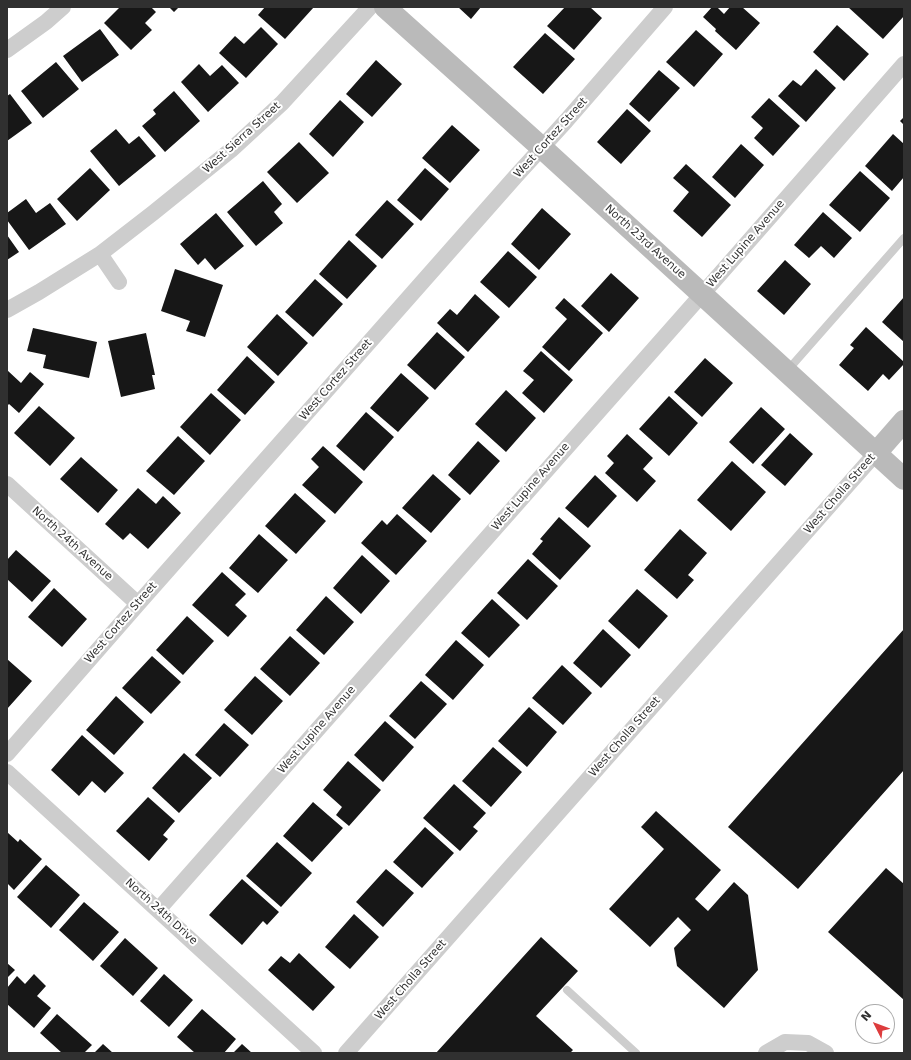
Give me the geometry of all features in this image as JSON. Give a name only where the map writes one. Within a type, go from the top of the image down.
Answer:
[{"type":"street","points":[[7,50],[46,22],[63,7]]},
{"type":"street","name":"West Sierra Street","points":[[7,310],[100,254],[154,213],[231,150],[282,103],[370,7]]},
{"type":"street","name":"North 23rd Avenue","points":[[385,7],[542,148],[904,479]]},
{"type":"street","name":"West Cortez Street","points":[[7,754],[665,7]]},
{"type":"street","name":"West Lupine Avenue","points":[[158,910],[904,64]]},
{"type":"street","points":[[100,254],[119,282]]},
{"type":"street","name":"West Cholla Street","points":[[346,1053],[904,421]]},
{"type":"street","name":"North 24th Avenue","points":[[7,484],[138,604]]},
{"type":"street","name":"North 24th Drive","points":[[7,772],[314,1053]]},
{"type":"street","points":[[766,1053],[785,1042],[808,1043],[826,1053]]},
{"type":"lane","points":[[786,371],[904,238]]},
{"type":"lane","points":[[567,990],[636,1053]]},
{"type":"building","points":[[120,7],[151,7],[156,12],[145,23],[152,30],[131,50],[104,23]]},
{"type":"building","points":[[169,7],[179,7],[174,12]]},
{"type":"building","points":[[265,7],[314,7],[285,39],[258,15]]},
{"type":"building","points":[[458,7],[481,7],[471,19]]},
{"type":"building","points":[[565,7],[590,7],[602,18],[574,50],[547,26]]},
{"type":"building","points":[[712,7],[717,7],[724,14],[730,7],[742,7],[760,23],[736,50],[715,31],[716,29],[703,17]]},
{"type":"building","points":[[848,7],[904,7],[904,16],[883,39]]},
{"type":"building","points":[[837,25],[869,54],[844,81],[813,52]]},
{"type":"building","points":[[261,27],[278,44],[246,78],[219,53],[235,36],[244,44]]},
{"type":"building","points":[[100,29],[119,55],[82,82],[63,56]]},
{"type":"building","points":[[696,30],[723,54],[694,87],[666,62]]},
{"type":"building","points":[[545,33],[575,59],[543,94],[513,67]]},
{"type":"building","points":[[376,60],[402,84],[372,117],[346,94]]},
{"type":"building","points":[[56,62],[79,89],[43,118],[21,91]]},
{"type":"building","points":[[199,64],[210,76],[222,65],[239,83],[208,112],[181,82]]},
{"type":"building","points":[[816,69],[836,88],[806,122],[778,96],[793,80],[801,86]]},
{"type":"building","points":[[659,70],[680,88],[649,122],[629,104]]},
{"type":"building","points":[[174,91],[200,121],[165,152],[142,126],[156,114],[153,110]]},
{"type":"building","points":[[10,94],[32,123],[7,141],[7,96]]},
{"type":"building","points":[[769,98],[800,126],[773,156],[754,138],[763,128],[751,117]]},
{"type":"building","points":[[340,100],[364,122],[333,157],[309,134]]},
{"type":"building","points":[[627,109],[651,131],[621,164],[597,142]]},
{"type":"building","points":[[904,117],[904,125],[900,121]]},
{"type":"building","points":[[452,125],[480,150],[450,183],[422,158]]},
{"type":"building","points":[[116,129],[129,144],[139,136],[156,156],[119,186],[90,151]]},
{"type":"building","points":[[893,134],[904,144],[904,177],[892,191],[865,166]]},
{"type":"building","points":[[299,142],[329,173],[297,203],[267,172]]},
{"type":"building","points":[[741,144],[764,165],[735,198],[712,177]]},
{"type":"building","points":[[686,164],[731,205],[702,237],[673,211],[689,192],[673,178]]},
{"type":"building","points":[[90,168],[110,190],[77,221],[57,199]]},
{"type":"building","points":[[425,168],[449,189],[421,221],[397,200]]},
{"type":"building","points":[[860,171],[890,198],[860,232],[829,205]]},
{"type":"building","points":[[263,181],[282,204],[274,212],[283,223],[256,246],[227,212]]},
{"type":"building","points":[[26,199],[36,213],[50,203],[66,224],[29,250],[7,220],[7,213]]},
{"type":"building","points":[[387,200],[414,224],[382,259],[355,235]]},
{"type":"building","points":[[542,208],[571,234],[539,270],[511,244]]},
{"type":"building","points":[[823,212],[852,238],[834,258],[821,246],[809,258],[794,245]]},
{"type":"building","points":[[216,213],[244,246],[215,270],[205,258],[198,265],[180,244]]},
{"type":"building","points":[[7,235],[19,252],[7,260]]},
{"type":"building","points":[[349,240],[377,266],[347,299],[319,274]]},
{"type":"building","points":[[508,251],[537,277],[509,308],[480,282]]},
{"type":"building","points":[[785,260],[811,284],[784,315],[757,291]]},
{"type":"building","points":[[175,269],[223,285],[205,337],[186,331],[190,321],[161,311]]},
{"type":"building","points":[[611,273],[639,298],[609,332],[581,306]]},
{"type":"building","points":[[315,279],[343,304],[313,337],[285,312]]},
{"type":"building","points":[[475,294],[500,317],[468,352],[437,323],[450,309],[457,315]]},
{"type":"building","points":[[904,297],[904,342],[882,322]]},
{"type":"building","points":[[564,298],[603,333],[569,371],[542,347],[567,319],[555,308]]},
{"type":"building","points":[[277,314],[308,343],[278,376],[247,347]]},
{"type":"building","points":[[866,327],[904,362],[904,364],[889,380],[883,374],[868,391],[839,365],[854,348],[850,345]]},
{"type":"building","points":[[33,328],[97,342],[89,378],[43,368],[46,355],[27,351]]},
{"type":"building","points":[[437,332],[465,357],[435,390],[407,365]]},
{"type":"building","points":[[146,333],[155,375],[152,375],[155,389],[121,397],[108,341]]},
{"type":"building","points":[[541,351],[573,380],[544,413],[522,393],[534,380],[523,371]]},
{"type":"building","points":[[247,356],[275,382],[245,415],[217,390]]},
{"type":"building","points":[[705,358],[733,383],[702,417],[674,392]]},
{"type":"building","points":[[7,370],[21,383],[30,372],[44,384],[19,413],[9,404],[7,406]]},
{"type":"building","points":[[401,373],[429,398],[398,432],[370,408]]},
{"type":"building","points":[[506,390],[536,418],[506,452],[475,424]]},
{"type":"building","points":[[211,393],[241,420],[210,455],[180,427]]},
{"type":"building","points":[[669,396],[698,423],[669,456],[639,429]]},
{"type":"building","points":[[39,406],[75,438],[50,466],[14,433]]},
{"type":"building","points":[[761,407],[785,429],[753,464],[729,442]]},
{"type":"building","points":[[366,412],[394,437],[364,471],[336,446]]},
{"type":"building","points":[[790,433],[813,454],[785,486],[761,465]]},
{"type":"building","points":[[627,434],[653,458],[643,469],[656,481],[637,502],[605,473],[614,463],[607,456]]},
{"type":"building","points":[[178,436],[205,461],[174,495],[146,471]]},
{"type":"building","points":[[478,441],[500,461],[470,495],[448,475]]},
{"type":"building","points":[[323,446],[363,482],[335,514],[302,485],[319,467],[311,459]]},
{"type":"building","points":[[81,457],[118,490],[98,513],[60,479]]},
{"type":"building","points":[[732,461],[766,492],[731,531],[697,500]]},
{"type":"building","points":[[433,474],[461,499],[431,533],[402,508]]},
{"type":"building","points":[[595,475],[617,496],[588,528],[565,508]]},
{"type":"building","points":[[138,488],[156,504],[163,496],[181,513],[148,549],[130,533],[123,540],[105,524]]},
{"type":"building","points":[[295,493],[326,521],[296,554],[265,526]]},
{"type":"building","points":[[397,514],[427,541],[396,575],[361,543],[382,520],[387,525]]},
{"type":"building","points":[[559,517],[591,546],[560,580],[532,554],[543,541],[540,539]]},
{"type":"building","points":[[680,529],[707,553],[688,575],[694,580],[677,599],[644,570]]},
{"type":"building","points":[[259,534],[288,560],[258,593],[229,568]]},
{"type":"building","points":[[16,550],[51,581],[32,602],[7,579],[7,560]]},
{"type":"building","points":[[362,555],[390,581],[361,614],[333,588]]},
{"type":"building","points":[[528,559],[558,586],[527,620],[497,593]]},
{"type":"building","points":[[222,572],[246,594],[235,605],[247,616],[228,637],[192,605]]},
{"type":"building","points":[[54,588],[87,619],[62,647],[28,617]]},
{"type":"building","points":[[637,589],[668,616],[639,649],[608,621]]},
{"type":"building","points":[[326,596],[354,622],[324,655],[296,630]]},
{"type":"building","points":[[492,599],[520,625],[489,658],[461,633]]},
{"type":"building","points":[[187,616],[214,641],[183,675],[156,650]]},
{"type":"building","points":[[603,629],[631,655],[601,688],[573,663]]},
{"type":"building","points":[[904,629],[904,770],[798,889],[728,827]]},
{"type":"building","points":[[290,636],[320,663],[290,696],[260,669]]},
{"type":"building","points":[[456,640],[484,665],[453,700],[425,675]]},
{"type":"building","points":[[152,656],[181,682],[151,714],[122,688]]},
{"type":"building","points":[[7,659],[32,681],[7,709]]},
{"type":"building","points":[[562,665],[592,693],[563,725],[532,698]]},
{"type":"building","points":[[255,676],[283,701],[252,735],[224,710]]},
{"type":"building","points":[[421,681],[447,704],[415,739],[389,716]]},
{"type":"building","points":[[116,696],[144,722],[114,755],[86,730]]},
{"type":"building","points":[[529,707],[557,732],[527,767],[498,741]]},
{"type":"building","points":[[385,721],[414,747],[383,782],[354,755]]},
{"type":"building","points":[[224,723],[249,745],[220,777],[195,755]]},
{"type":"building","points":[[82,735],[124,773],[105,793],[92,781],[79,796],[51,770]]},
{"type":"building","points":[[493,747],[522,772],[491,807],[462,781]]},
{"type":"building","points":[[184,753],[212,778],[179,813],[152,788]]},
{"type":"building","points":[[348,761],[381,790],[349,826],[336,815],[342,807],[323,790]]},
{"type":"building","points":[[454,784],[486,813],[473,827],[478,831],[460,851],[423,818]]},
{"type":"building","points":[[148,797],[175,821],[163,835],[168,839],[149,861],[116,831]]},
{"type":"building","points":[[313,802],[343,828],[312,862],[283,836]]},
{"type":"building","points":[[656,811],[721,870],[695,899],[708,911],[734,882],[748,895],[758,970],[724,1008],[677,966],[674,948],[691,930],[678,917],[650,947],[609,909],[664,849],[641,827]]},
{"type":"building","points":[[425,827],[454,853],[422,888],[393,862]]},
{"type":"building","points":[[7,832],[18,842],[20,839],[42,859],[14,890],[7,883]]},
{"type":"building","points":[[277,842],[312,873],[281,907],[246,876]]},
{"type":"building","points":[[46,865],[80,895],[51,928],[17,897]]},
{"type":"building","points":[[886,868],[904,884],[904,1000],[828,932]]},
{"type":"building","points":[[386,869],[414,893],[383,927],[356,902]]},
{"type":"building","points":[[242,879],[279,912],[267,925],[263,921],[242,945],[209,915]]},
{"type":"building","points":[[84,902],[119,932],[93,961],[59,930]]},
{"type":"building","points":[[354,914],[379,937],[350,969],[325,947]]},
{"type":"building","points":[[541,937],[578,971],[536,1016],[573,1050],[570,1053],[436,1053]]},
{"type":"building","points":[[125,938],[158,968],[133,996],[100,966]]},
{"type":"building","points":[[299,953],[335,987],[313,1011],[268,970],[281,956],[290,963]]},
{"type":"building","points":[[7,963],[15,970],[7,978]]},
{"type":"building","points":[[34,974],[46,986],[37,996],[51,1008],[34,1028],[7,1004],[7,988],[17,976],[25,984]]},
{"type":"building","points":[[164,974],[193,1000],[169,1027],[140,1001]]},
{"type":"building","points":[[202,1009],[236,1039],[224,1053],[195,1053],[177,1037]]},
{"type":"building","points":[[57,1014],[92,1045],[84,1053],[62,1053],[40,1033]]},
{"type":"building","points":[[103,1044],[113,1053],[94,1053]]},
{"type":"building","points":[[242,1044],[252,1053],[233,1053]]}]
